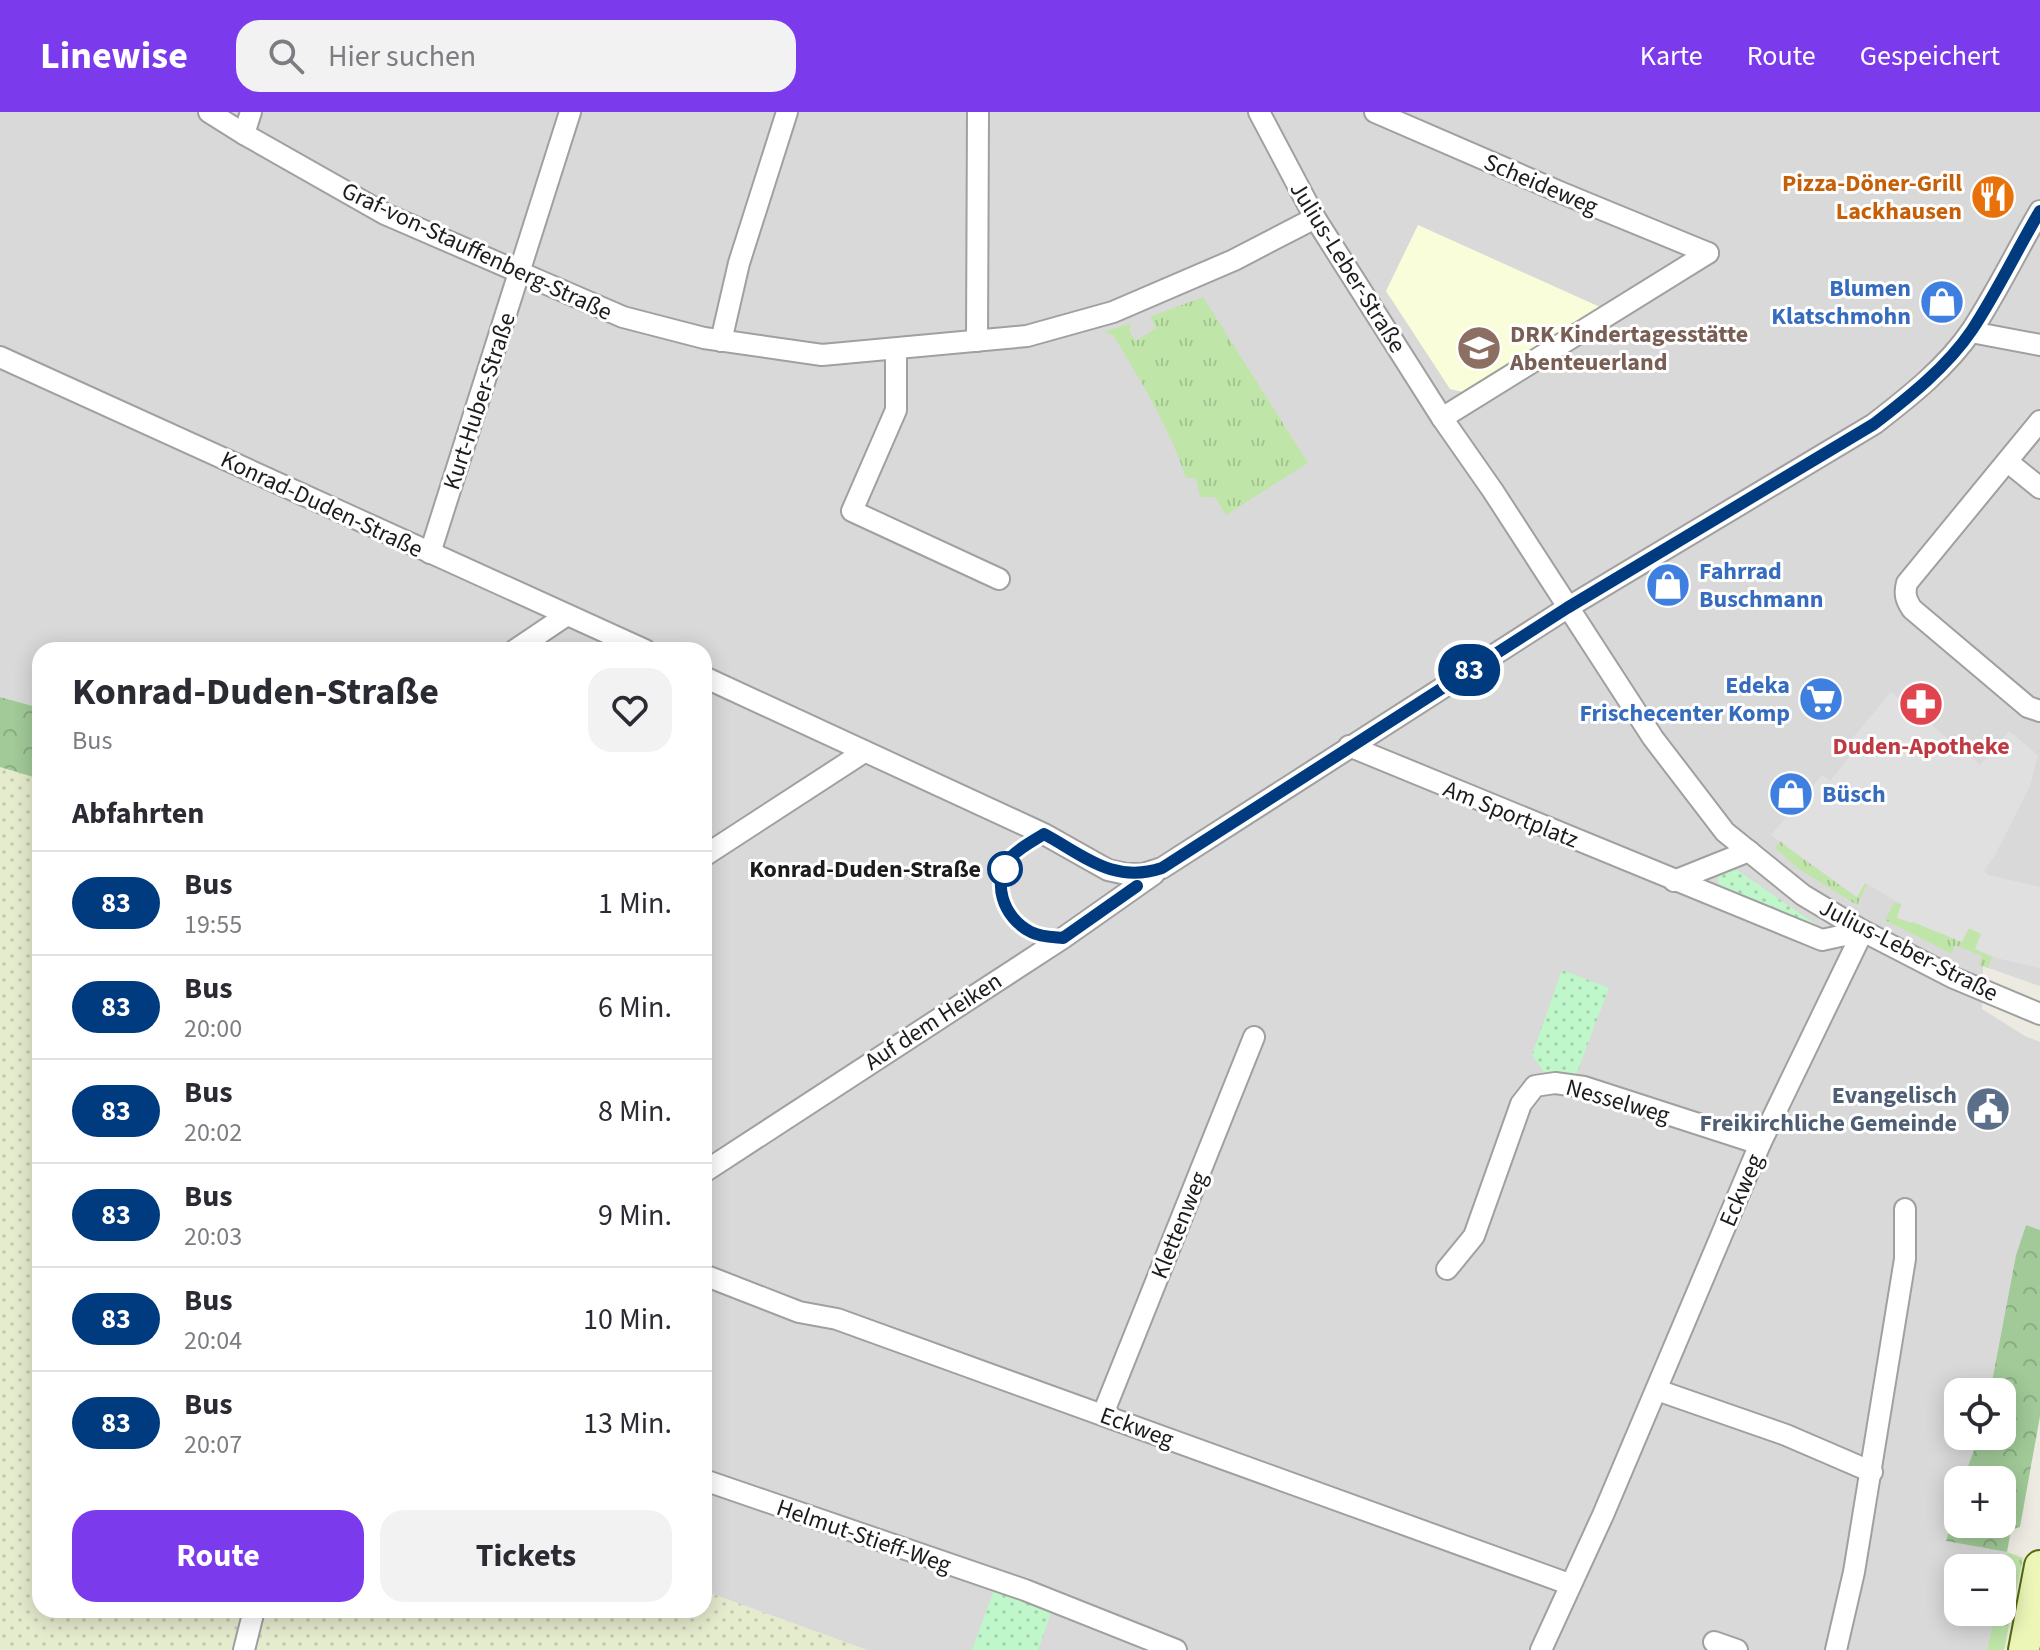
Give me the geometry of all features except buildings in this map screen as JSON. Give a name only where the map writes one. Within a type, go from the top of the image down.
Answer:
[{"type":"main road","points":[[2024,1650],[2040,1566]]},
{"type":"street","name":"Graf-von-Stauffenberg-Straße","points":[[209,112],[385,214],[623,317],[721,341],[822,355],[1027,336],[1113,312],[1234,260],[1315,218]]},
{"type":"street","points":[[244,134],[251,112]]},
{"type":"street","name":"Kurt-Huber-Straße","points":[[430,553],[570,112]]},
{"type":"street","points":[[721,341],[739,263],[787,112]]},
{"type":"street","points":[[977,341],[978,112]]},
{"type":"street","name":"Julius-Leber-Straße","points":[[1259,112],[1315,218],[1442,418],[1653,738],[1725,832],[1803,895],[1863,931],[1954,978],[2040,1014]]},
{"type":"street","name":"Scheideweg","points":[[1375,112],[1708,253],[1442,418]]},
{"type":"street","points":[[712,681],[1044,834],[1108,870],[1135,874],[1162,868],[1567,608],[1874,424],[1936,371],[1971,332],[2040,211]]},
{"type":"street","points":[[1971,332],[2040,345]]},
{"type":"street","points":[[896,350],[896,410],[852,511],[999,579]]},
{"type":"street","name":"Konrad-Duden-Straße","points":[[0,357],[627,642]]},
{"type":"street","points":[[2040,421],[1907,583],[1905,591],[1906,601],[1912,609],[2028,707],[2040,711]]},
{"type":"street","points":[[2008,462],[2040,488]]},
{"type":"street","points":[[527,642],[567,615]]},
{"type":"street","name":"Am Sportplatz","points":[[1349,746],[1822,940],[1863,931]]},
{"type":"street","points":[[712,851],[864,752]]},
{"type":"street","points":[[1674,881],[1749,851]]},
{"type":"street","name":"Auf dem Heiken","points":[[712,1167],[1063,938],[1162,868]]},
{"type":"street","name":"Eckweg","points":[[1541,1650],[1603,1515],[1760,1144],[1863,931]]},
{"type":"street","name":"Klettenweg","points":[[1103,1414],[1254,1037]]},
{"type":"street","name":"Nesselweg","points":[[1447,1269],[1474,1236],[1521,1104],[1535,1086],[1555,1083],[1584,1087],[1760,1144]]},
{"type":"street","points":[[1836,1650],[1872,1472],[1905,1259],[1905,1209]]},
{"type":"street","name":"Eckweg","points":[[712,1278],[799,1312],[837,1319],[1569,1584]]},
{"type":"street","points":[[1657,1390],[1786,1435],[1872,1472]]},
{"type":"street","name":"Helmut-Stieff-Weg","points":[[712,1483],[1025,1590],[1176,1650]]},
{"type":"street","points":[[244,1650],[252,1618]]},
{"type":"street","points":[[1714,1642],[1737,1650]]},
{"type":"shaded area","points":[[0,112],[2040,112],[2040,986],[1983,966],[1982,1009],[2040,1042],[2040,1230],[2026,1225],[2016,1255],[1993,1378],[1944,1378],[1944,1450],[1974,1450],[1968,1466],[1944,1466],[1944,1538],[1946,1541],[2007,1552],[1944,1554],[1944,1626],[1992,1626],[1987,1650],[867,1650],[712,1594],[712,642],[32,642],[32,706],[0,697]]},
{"type":"shaded area","name":"DRK Kindertagesstätte Abenteuerland","points":[[1418,225],[1600,307],[1463,392],[1450,389],[1386,291]]},
{"type":"shaded area","points":[[1891,692],[1980,765],[2009,731],[2038,755],[2030,786],[1994,857],[1984,870],[1988,875],[2040,887],[2040,968],[1996,958],[1975,949],[1981,934],[1969,928],[1962,942],[1897,918],[1901,904],[1865,883],[1857,897],[1771,835],[1822,775],[1830,781],[1852,754],[1845,747]]},
{"type":"shaded area","points":[[0,767],[32,777],[32,1618],[239,1618],[232,1650],[0,1650]]},
{"type":"shaded area","points":[[712,1594],[867,1650],[254,1650],[261,1618],[712,1618]]},
{"type":"green space","points":[[1203,297],[1308,463],[1226,515],[1215,497],[1200,497],[1196,478],[1186,478],[1163,422],[1144,387],[1114,336],[1104,332],[1132,323],[1129,331],[1136,341],[1156,328],[1150,317]]},
{"type":"green space","points":[[0,697],[32,706],[32,777],[0,767]]},
{"type":"green space","points":[[1791,828],[1784,845],[1856,897],[1864,883],[1867,884],[1857,905],[1799,869],[1775,848]]},
{"type":"green space","points":[[1729,869],[1737,870],[1824,930],[1719,895],[1718,875]]},
{"type":"green space","points":[[1894,903],[1902,904],[1897,918],[1913,921],[1961,942],[1969,928],[1982,934],[1975,949],[1992,956],[1988,968],[1979,965],[1982,956],[1955,945],[1952,954],[1885,920]]},
{"type":"green space","points":[[1562,970],[1609,988],[1576,1075],[1546,1075],[1532,1055]]},
{"type":"green space","points":[[2026,1225],[2040,1230],[2040,1416],[2020,1527],[2016,1528],[2016,1466],[1968,1466],[1974,1450],[2016,1450],[2016,1378],[1993,1378],[2016,1255]]},
{"type":"green space","points":[[1947,1538],[2010,1538],[2007,1552],[1946,1541]]},
{"type":"green space","points":[[2016,1555],[2023,1558],[2016,1592]]},
{"type":"green space","points":[[994,1590],[1052,1610],[1038,1650],[972,1650]]},
{"type":"green space","points":[[1992,1626],[2009,1626],[2004,1650],[1987,1650]]},
{"type":"bus line","name":"83","points":[[1137,886],[1063,938],[1033,933],[1017,923],[1007,910],[1001,883],[1011,858],[1044,834],[1108,870],[1143,874],[1162,868],[1567,608],[1874,424],[1936,371],[1971,332],[2040,211]]},
{"type":"place","name":"Pizza-Döner-Grill Lackhausen","points":[[1993,197]]},
{"type":"place","name":"Blumen Klatschmohn","points":[[1942,302]]},
{"type":"place","name":"DRK Kindertagesstätte Abenteuerland","points":[[1479,348]]},
{"type":"place","name":"Fahrrad Buschmann","points":[[1668,585]]},
{"type":"place","name":"Edeka Frischecenter Komp","points":[[1821,699]]},
{"type":"place","name":"Duden-Apotheke","points":[[1921,704]]},
{"type":"place","name":"Büsch","points":[[1791,794]]},
{"type":"place","name":"Konrad-Duden-Straße","points":[[1005,869]]},
{"type":"place","name":"Evangelisch Freikirchliche Gemeinde","points":[[1988,1109]]}]
